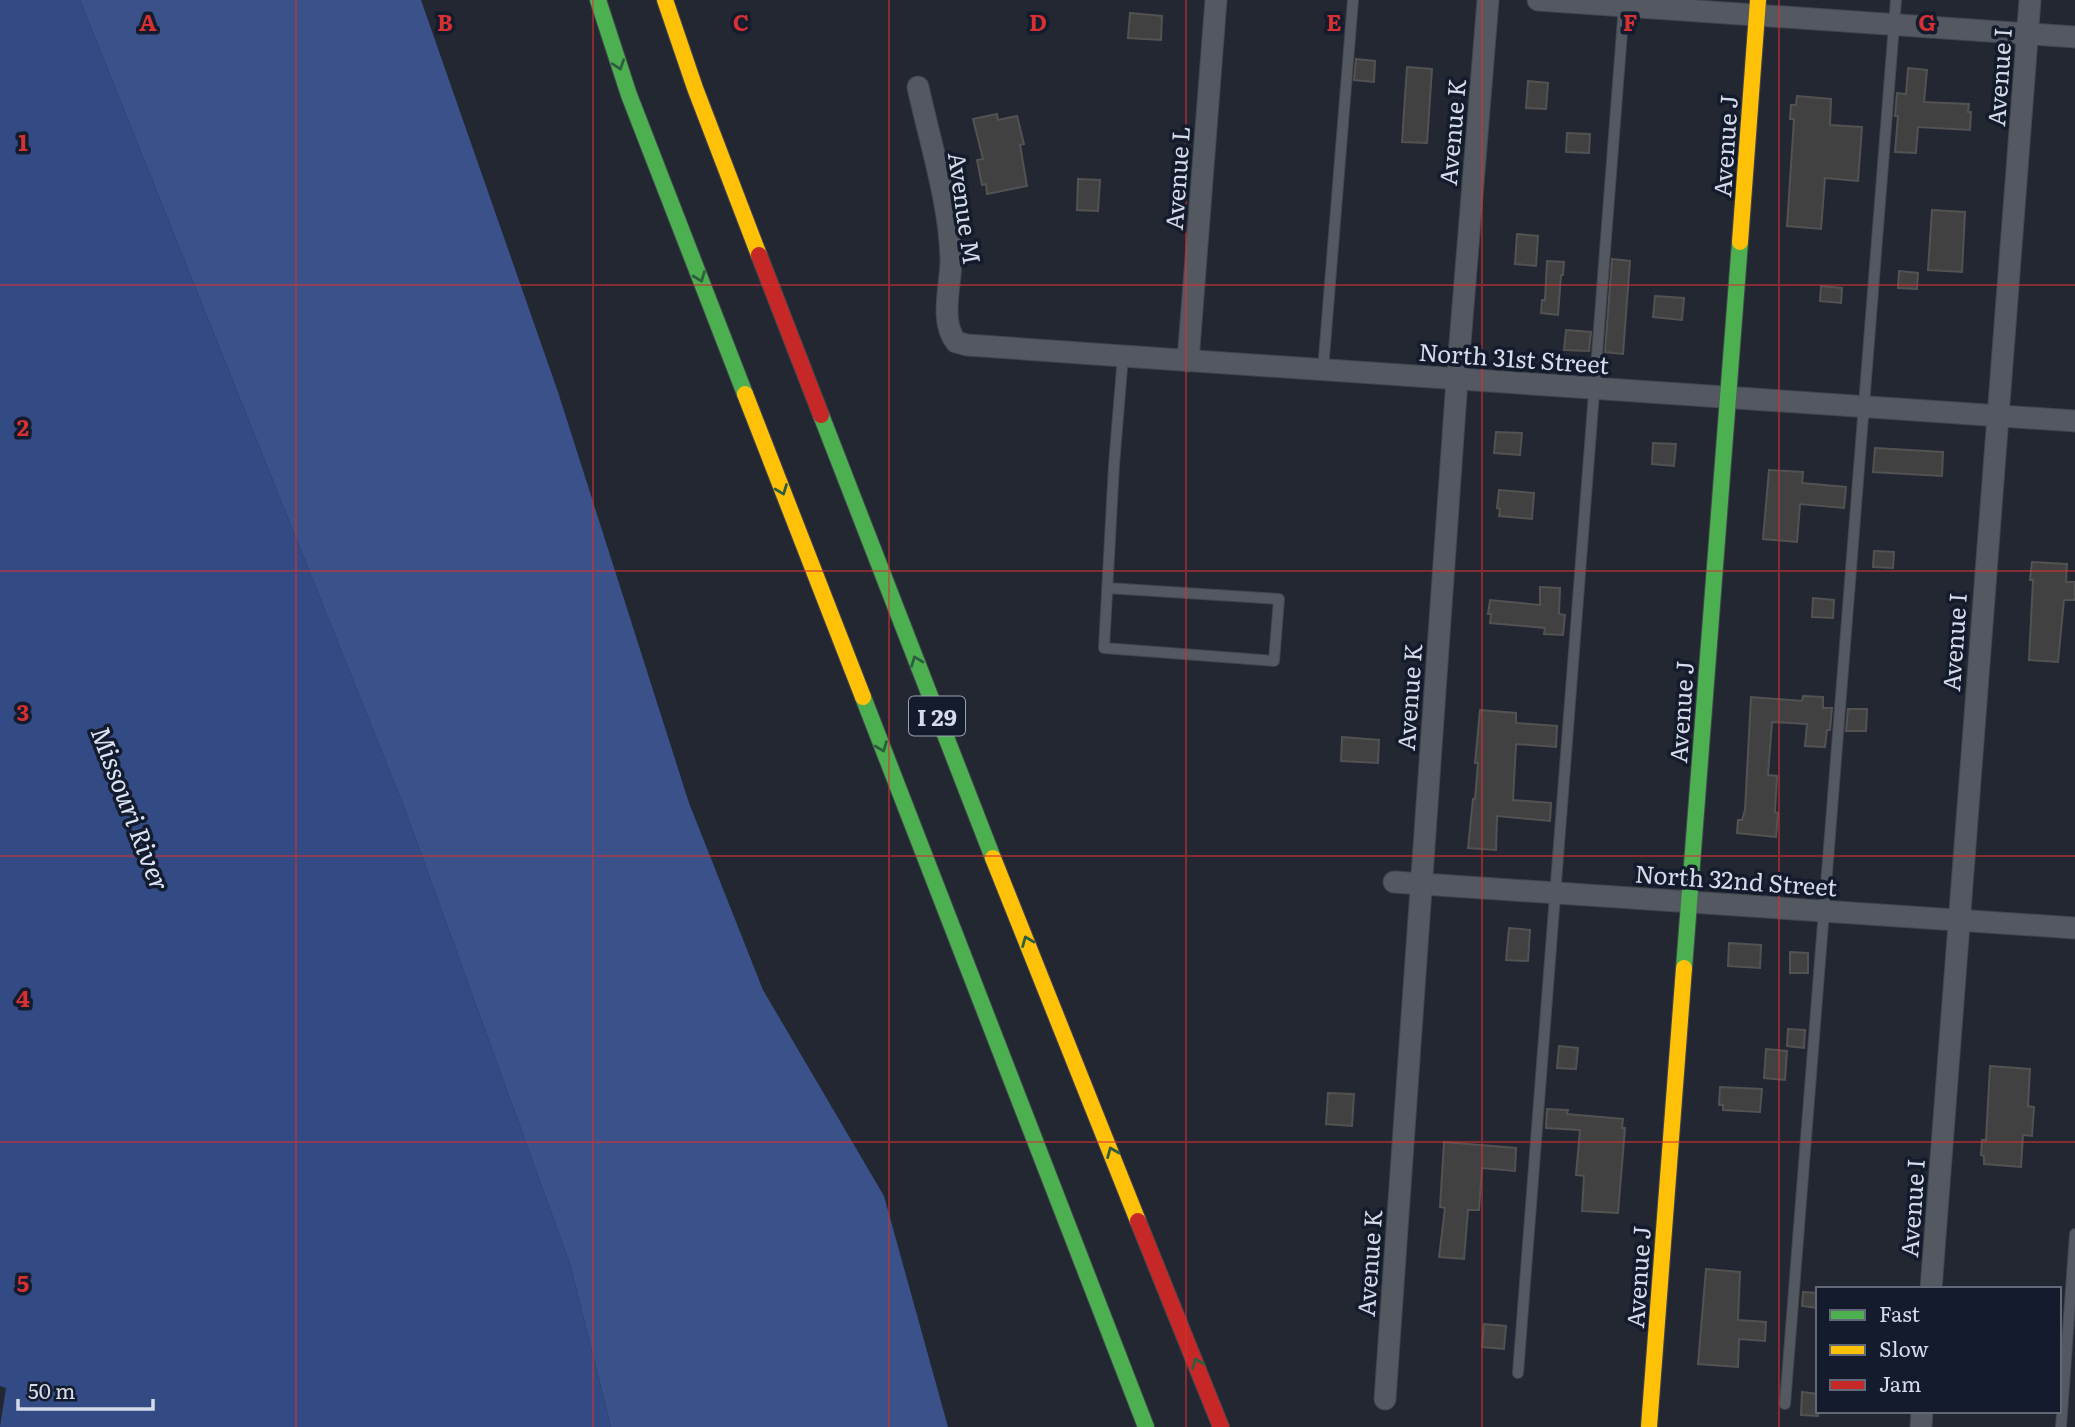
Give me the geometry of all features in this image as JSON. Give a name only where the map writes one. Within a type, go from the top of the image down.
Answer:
[{"type":"main road","name":"I 29","points":[[598,0],[629,95],[1146,1427]]},
{"type":"main road","name":"I 29","points":[[665,0],[704,113],[961,778],[1221,1427]]},
{"type":"main road","name":"Avenue J","points":[[1649,1427],[1757,8]]},
{"type":"street","name":"Avenue L","points":[[1188,361],[1216,0]]},
{"type":"street","name":"Avenue K","points":[[1385,1399],[1457,380],[1488,0]]},
{"type":"street","points":[[1538,0],[1625,6],[1757,8],[1894,24],[2075,37]]},
{"type":"street","name":"Avenue I","points":[[1931,1287],[2030,0]]},
{"type":"street","name":"Avenue M","points":[[918,87],[948,227],[951,262],[948,328],[952,337]]},
{"type":"street","name":"North 31st Street","points":[[952,337],[956,342],[967,345],[2075,421]]},
{"type":"street","name":"North 32nd Street","points":[[1394,881],[2075,928]]},
{"type":"lane","points":[[1324,370],[1353,0]]},
{"type":"lane","points":[[1785,1405],[1896,0]]},
{"type":"lane","points":[[1518,1373],[1625,6]]},
{"type":"lane","points":[[1107,589],[1279,599],[1274,661],[1104,648],[1107,589],[1114,465],[1123,356]]},
{"type":"lane","points":[[2061,1427],[2075,1234]]},
{"type":"shaded area","points":[[80,0],[421,0],[558,392],[689,803],[763,990],[884,1196],[948,1427],[611,1427],[570,1264],[406,812]]},
{"type":"water","name":"Missouri River","points":[[0,0],[80,0],[406,812],[570,1264],[611,1427],[0,1427],[6,1388],[0,1386]]},
{"type":"building","points":[[1130,13],[1162,16],[1161,40],[1128,38]]},
{"type":"building","points":[[1356,59],[1375,61],[1374,82],[1354,80]]},
{"type":"building","points":[[1407,67],[1432,69],[1427,143],[1402,142]]},
{"type":"building","points":[[1908,68],[1927,70],[1924,102],[1969,104],[1970,130],[1918,127],[1916,153],[1895,152],[1897,93],[1906,94]]},
{"type":"building","points":[[1528,81],[1548,83],[1546,109],[1526,108]]},
{"type":"building","points":[[1797,96],[1831,99],[1830,125],[1862,127],[1858,181],[1825,178],[1821,229],[1787,226],[1794,119],[1790,119],[1791,105],[1796,105]]},
{"type":"building","points":[[997,114],[998,120],[1017,116],[1024,144],[1020,145],[1027,186],[987,194],[986,184],[982,185],[977,160],[983,159],[973,119]]},
{"type":"building","points":[[1567,133],[1590,134],[1589,153],[1566,152]]},
{"type":"building","points":[[1078,179],[1100,180],[1098,211],[1077,210]]},
{"type":"building","points":[[1932,210],[1965,212],[1962,272],[1928,270]]},
{"type":"building","points":[[1517,234],[1538,236],[1536,266],[1515,264]]},
{"type":"building","points":[[1612,259],[1630,261],[1623,354],[1605,352]]},
{"type":"building","points":[[1547,261],[1564,262],[1558,315],[1541,313],[1542,300],[1545,300]]},
{"type":"building","points":[[1899,271],[1918,273],[1917,289],[1898,288]]},
{"type":"building","points":[[1821,286],[1842,288],[1841,303],[1820,301]]},
{"type":"building","points":[[1655,296],[1684,298],[1682,320],[1653,317]]},
{"type":"building","points":[[1566,330],[1591,332],[1589,351],[1564,350]]},
{"type":"building","points":[[1496,432],[1522,433],[1520,455],[1494,453]]},
{"type":"building","points":[[1653,443],[1676,444],[1674,466],[1652,464]]},
{"type":"building","points":[[1875,448],[1943,452],[1942,476],[1873,472]]},
{"type":"building","points":[[1769,470],[1803,472],[1802,483],[1846,487],[1844,508],[1800,504],[1797,542],[1763,539]]},
{"type":"building","points":[[1499,490],[1534,493],[1532,519],[1499,516]]},
{"type":"building","points":[[1874,551],[1894,552],[1893,568],[1873,567]]},
{"type":"building","points":[[2032,562],[2067,564],[2066,582],[2075,582],[2075,600],[2064,600],[2058,662],[2029,660]]},
{"type":"building","points":[[1540,587],[1560,588],[1559,614],[1565,615],[1563,635],[1544,634],[1545,628],[1490,623],[1490,600],[1540,605]]},
{"type":"building","points":[[1813,598],[1834,600],[1833,618],[1812,617]]},
{"type":"building","points":[[1803,696],[1823,697],[1823,708],[1832,708],[1825,747],[1805,746],[1807,724],[1772,722],[1768,775],[1777,776],[1776,837],[1737,833],[1738,820],[1742,820],[1745,810],[1751,697],[1802,701]]},
{"type":"building","points":[[1848,709],[1867,709],[1866,731],[1846,731]]},
{"type":"building","points":[[1480,710],[1516,713],[1516,723],[1557,726],[1556,747],[1516,744],[1513,800],[1551,803],[1550,821],[1497,816],[1496,850],[1468,848],[1475,799]]},
{"type":"building","points":[[1342,737],[1379,740],[1378,763],[1341,761]]},
{"type":"building","points":[[1509,928],[1530,930],[1528,961],[1506,960]]},
{"type":"building","points":[[1729,943],[1761,945],[1760,968],[1728,966]]},
{"type":"building","points":[[1790,952],[1808,953],[1808,973],[1790,973]]},
{"type":"building","points":[[1788,1029],[1805,1030],[1804,1048],[1787,1046]]},
{"type":"building","points":[[1559,1046],[1578,1048],[1576,1069],[1557,1068]]},
{"type":"building","points":[[1766,1049],[1787,1051],[1785,1080],[1764,1078]]},
{"type":"building","points":[[1990,1066],[2030,1069],[2028,1106],[2034,1107],[2032,1136],[2023,1135],[2021,1167],[1984,1164],[1984,1156],[1981,1155],[1982,1140],[1986,1140]]},
{"type":"building","points":[[1720,1087],[1762,1089],[1760,1112],[1723,1110],[1723,1105],[1719,1105]]},
{"type":"building","points":[[1328,1093],[1354,1094],[1352,1126],[1326,1124]]},
{"type":"building","points":[[1547,1109],[1568,1110],[1567,1114],[1623,1119],[1622,1128],[1625,1128],[1618,1213],[1582,1211],[1584,1176],[1576,1175],[1580,1130],[1546,1128]]},
{"type":"building","points":[[1444,1142],[1516,1148],[1515,1171],[1482,1168],[1479,1210],[1468,1210],[1464,1259],[1439,1257],[1445,1208],[1440,1207]]},
{"type":"building","points":[[1706,1269],[1740,1272],[1738,1320],[1766,1322],[1765,1341],[1739,1339],[1738,1367],[1698,1364]]},
{"type":"building","points":[[1803,1292],[1816,1293],[1816,1308],[1802,1306]]},
{"type":"building","points":[[1484,1324],[1506,1326],[1504,1349],[1482,1347]]},
{"type":"building","points":[[1802,1392],[1816,1394],[1818,1416],[1801,1415]]},
{"type":"traffic: fast","points":[[598,0],[629,95],[745,394]]},
{"type":"traffic: fast","points":[[1684,968],[1740,242]]},
{"type":"traffic: fast","points":[[821,415],[993,858]]},
{"type":"traffic: fast","points":[[863,697],[1146,1427]]},
{"type":"traffic: slow","points":[[665,0],[695,88],[759,255]]},
{"type":"traffic: slow","points":[[1740,242],[1758,0]]},
{"type":"traffic: slow","points":[[745,394],[863,697]]},
{"type":"traffic: slow","points":[[993,858],[1138,1221]]},
{"type":"traffic: slow","points":[[1649,1427],[1684,968]]},
{"type":"traffic: jam","points":[[759,255],[821,415]]},
{"type":"traffic: jam","points":[[1138,1221],[1221,1427]]}]
